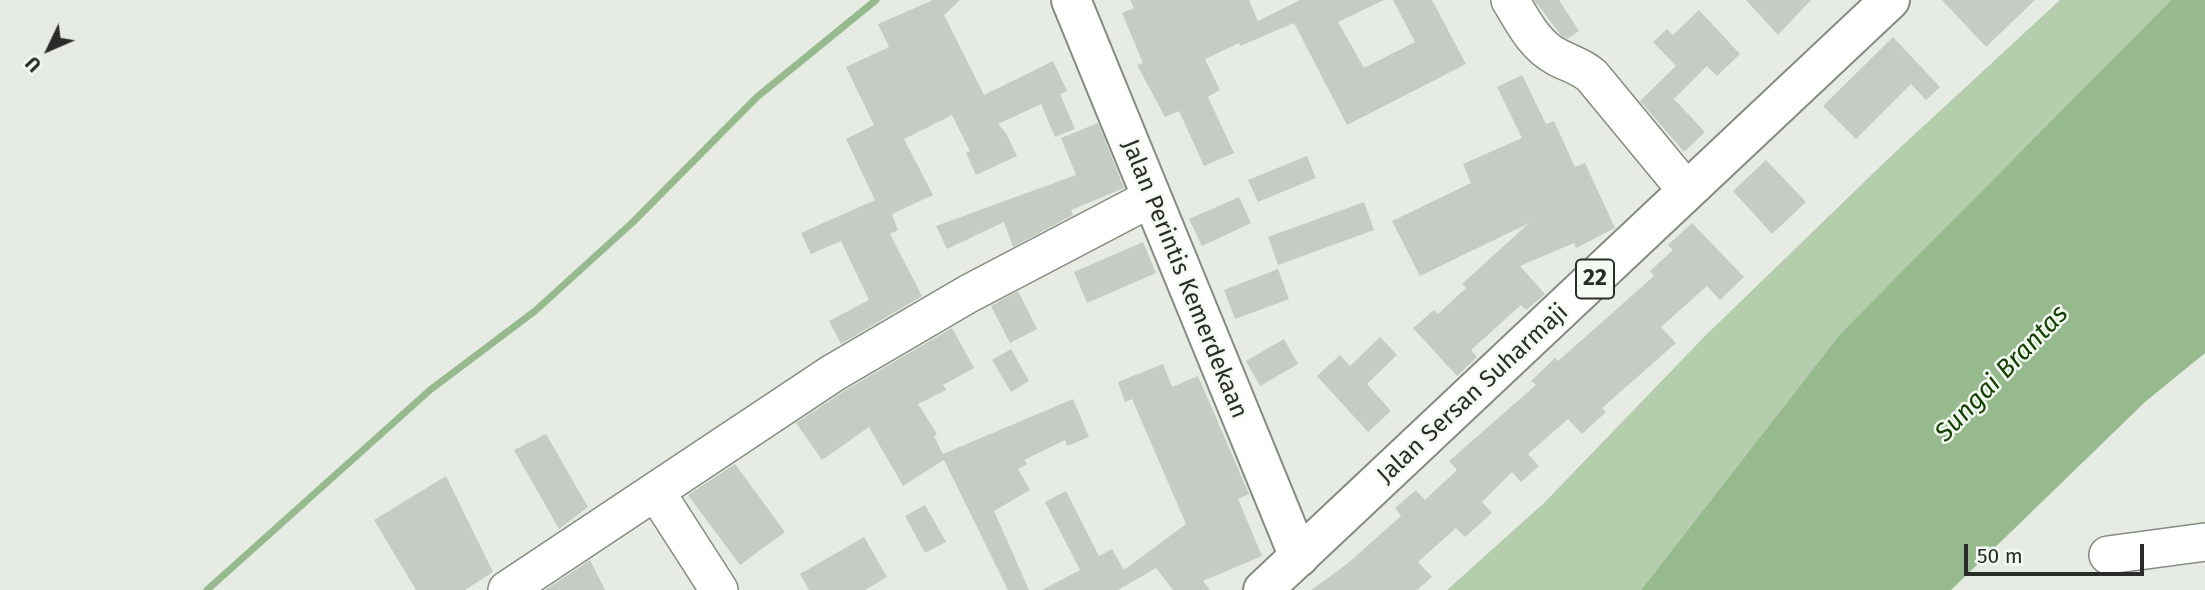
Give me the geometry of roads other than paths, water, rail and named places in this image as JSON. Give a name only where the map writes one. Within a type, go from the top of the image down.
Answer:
[{"type":"main road","name":"Jalan Perintis Kemerdekaan","points":[[1071,0],[1299,557]]},
{"type":"main road","name":"Jalan Sersan Suharmaji","points":[[1299,557],[1890,0]]},
{"type":"main road","name":"22","points":[[1263,590],[1299,557]]},
{"type":"street","points":[[1510,0],[1532,37],[1556,57],[1580,65],[1592,76],[1688,191]]},
{"type":"street","points":[[507,590],[833,373],[968,294],[1151,198]]},
{"type":"street","points":[[656,492],[719,590]]},
{"type":"street","points":[[2108,555],[2205,542]]},
{"type":"water","name":"Sungai Brantas","points":[[2171,0],[2205,0],[2205,353],[2145,402],[1951,590],[1641,590],[1841,333]]},
{"type":"waterway","points":[[207,590],[430,390],[535,311],[633,222],[757,97],[876,0]]}]
